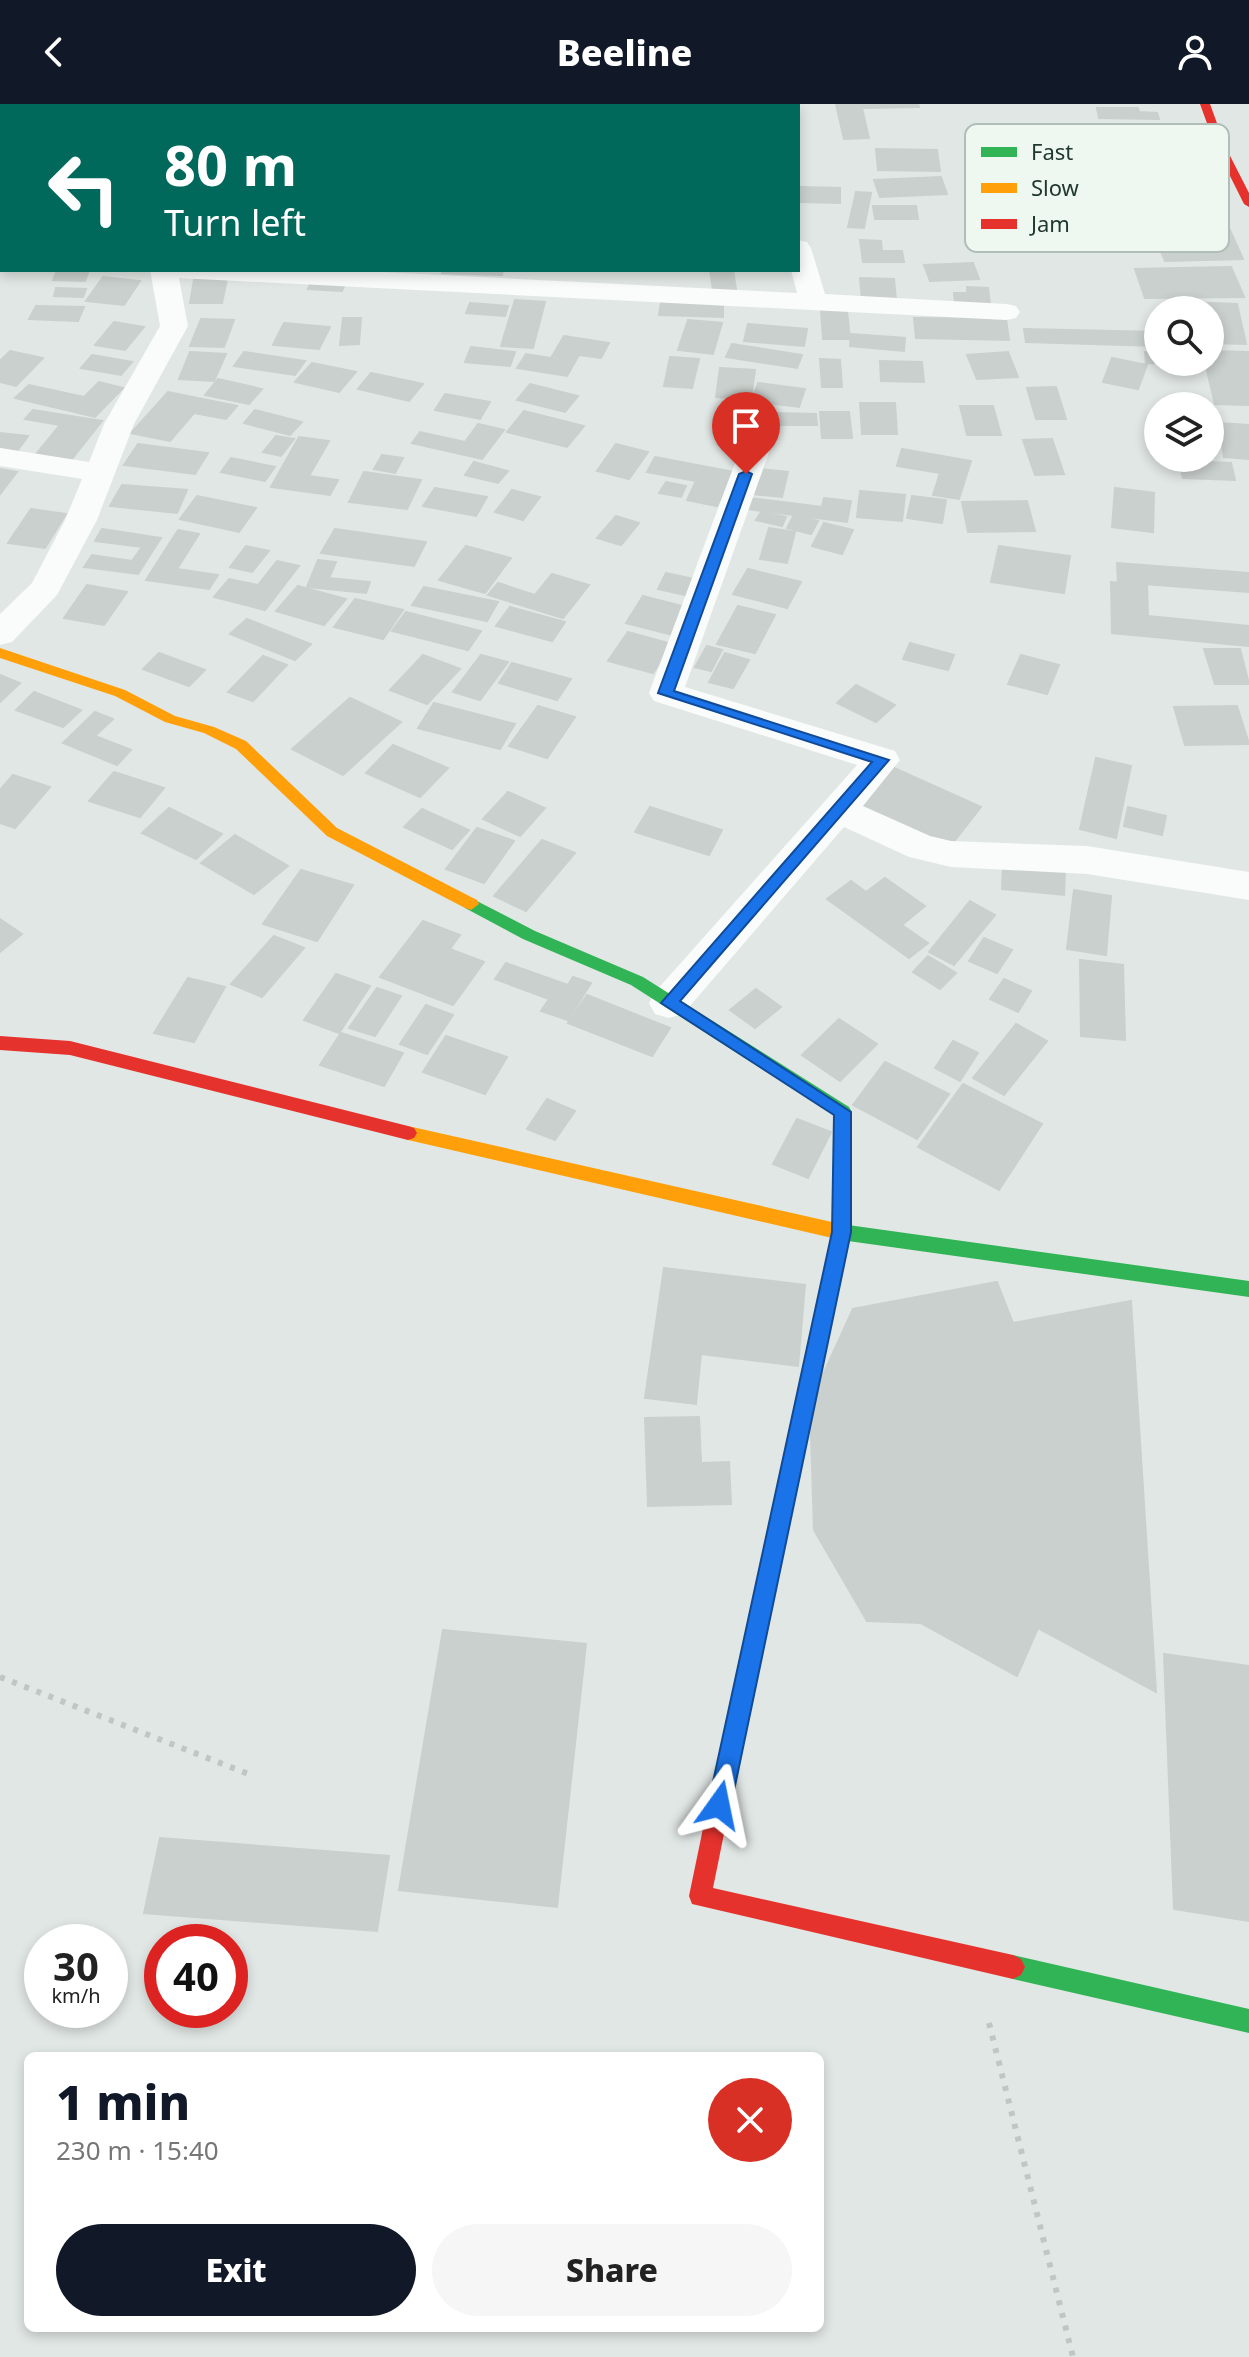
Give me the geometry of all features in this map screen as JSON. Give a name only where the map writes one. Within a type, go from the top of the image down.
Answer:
[{"type":"main road","points":[[1205,104],[1212,124]]},
{"type":"main road","points":[[1229,164],[1249,204]]},
{"type":"main road","points":[[0,653],[106,688],[170,719],[209,730],[241,745],[332,832],[516,929],[637,981],[843,1112],[841,1232],[700,1896],[1249,2021]]},
{"type":"main road","points":[[0,1043],[70,1048],[373,1125],[841,1232],[1249,1289]]},
{"type":"street","points":[[800,255],[813,302]]},
{"type":"street","points":[[0,634],[45,588],[81,520],[119,424],[174,326],[164,272]]},
{"type":"street","points":[[220,272],[1006,312]]},
{"type":"street","points":[[669,1003],[882,760],[666,693],[756,447]]},
{"type":"street","points":[[0,457],[100,473]]},
{"type":"street","points":[[839,810],[922,848],[951,854],[1087,860],[1249,886]]},
{"type":"path","points":[[0,1677],[251,1775]]},
{"type":"path","points":[[971,1957],[1073,2357]]},
{"type":"building","points":[[836,104],[918,104],[919,107],[862,108],[869,138],[844,139]]},
{"type":"building","points":[[1097,108],[1138,108],[1139,112],[1157,113],[1159,119],[1099,118]]},
{"type":"building","points":[[876,149],[937,150],[940,171],[878,170]]},
{"type":"building","points":[[941,177],[947,194],[880,197],[874,180]]},
{"type":"building","points":[[801,187],[840,188],[840,203],[801,202]]},
{"type":"building","points":[[856,192],[871,193],[864,228],[848,227]]},
{"type":"building","points":[[873,206],[916,206],[918,219],[875,219]]},
{"type":"building","points":[[1229,228],[1243,259],[1165,261],[1161,252],[1229,252]]},
{"type":"building","points":[[860,240],[881,241],[882,251],[902,251],[904,262],[863,262]]},
{"type":"building","points":[[973,263],[979,279],[930,281],[924,265]]},
{"type":"building","points":[[1231,267],[1244,297],[1144,296],[1135,269]]},
{"type":"building","points":[[442,272],[503,272],[502,275]]},
{"type":"building","points":[[710,272],[733,272],[736,289],[713,290]]},
{"type":"building","points":[[56,273],[88,273],[85,281],[53,280]]},
{"type":"building","points":[[103,277],[140,281],[124,305],[86,301]]},
{"type":"building","points":[[860,278],[894,279],[896,300],[862,300]]},
{"type":"building","points":[[227,279],[222,303],[190,303],[194,280]]},
{"type":"building","points":[[311,282],[345,284],[342,291],[308,289]]},
{"type":"building","points":[[967,287],[988,288],[990,305],[955,304],[954,293],[967,293]]},
{"type":"building","points":[[56,288],[86,289],[83,297],[54,296]]},
{"type":"building","points":[[515,300],[545,302],[533,348],[501,346]]},
{"type":"building","points":[[661,302],[723,304],[723,317],[659,315]]},
{"type":"building","points":[[470,303],[508,306],[505,316],[466,313]]},
{"type":"building","points":[[1224,303],[1237,304],[1246,344],[1224,343]]},
{"type":"building","points":[[36,306],[84,307],[78,321],[29,319]]},
{"type":"building","points":[[821,310],[847,311],[850,339],[823,339]]},
{"type":"building","points":[[343,318],[361,318],[359,344],[340,345]]},
{"type":"building","points":[[914,318],[1006,319],[1009,340],[916,338]]},
{"type":"building","points":[[201,319],[234,320],[224,347],[190,346]]},
{"type":"building","points":[[688,320],[722,323],[713,354],[678,350]]},
{"type":"building","points":[[114,322],[144,327],[125,350],[95,345]]},
{"type":"building","points":[[284,323],[330,327],[319,349],[273,345]]},
{"type":"building","points":[[748,324],[807,329],[804,346],[744,341]]},
{"type":"building","points":[[1024,329],[1144,332],[1144,346],[1026,342]]},
{"type":"building","points":[[851,334],[905,338],[904,351],[850,346]]},
{"type":"building","points":[[564,336],[609,343],[601,358],[579,355],[567,376],[517,368],[526,354],[551,358]]},
{"type":"building","points":[[732,344],[802,355],[797,368],[726,357]]},
{"type":"building","points":[[471,347],[515,352],[510,366],[465,362]]},
{"type":"building","points":[[10,351],[43,358],[16,386],[0,382],[0,361]]},
{"type":"building","points":[[1224,351],[1249,352],[1249,405],[1224,404],[1224,392],[1212,392],[1208,376],[1224,376]]},
{"type":"building","points":[[190,352],[226,354],[214,381],[179,379]]},
{"type":"building","points":[[244,352],[305,361],[295,375],[234,366]]},
{"type":"building","points":[[1008,352],[1018,377],[977,379],[967,355]]},
{"type":"building","points":[[92,355],[132,362],[121,375],[81,368]]},
{"type":"building","points":[[670,357],[699,359],[692,388],[664,386]]},
{"type":"building","points":[[1112,358],[1144,364],[1138,389],[1103,382]]},
{"type":"building","points":[[820,359],[840,360],[842,387],[822,387]]},
{"type":"building","points":[[880,361],[922,362],[924,382],[881,381]]},
{"type":"building","points":[[312,363],[356,372],[339,392],[295,382]]},
{"type":"building","points":[[720,368],[755,370],[751,399],[716,397]]},
{"type":"building","points":[[371,373],[423,384],[409,401],[358,389]]},
{"type":"building","points":[[218,379],[262,389],[249,404],[205,395]]},
{"type":"building","points":[[99,382],[123,388],[95,417],[15,398],[29,385],[84,397]]},
{"type":"building","points":[[758,383],[805,389],[799,407],[752,401]]},
{"type":"building","points":[[530,384],[578,396],[565,412],[517,400]]},
{"type":"building","points":[[1056,387],[1066,419],[1036,419],[1027,388]]},
{"type":"building","points":[[168,392],[237,406],[226,419],[194,413],[170,441],[131,433]]},
{"type":"building","points":[[445,394],[490,402],[480,419],[435,410]]},
{"type":"building","points":[[860,403],[895,403],[897,434],[862,434]]},
{"type":"building","points":[[960,406],[993,406],[1001,435],[967,435]]},
{"type":"building","points":[[33,410],[102,421],[72,459],[37,453],[60,425],[25,419]]},
{"type":"building","points":[[255,410],[302,422],[290,435],[244,423]]},
{"type":"building","points":[[524,411],[584,426],[567,447],[507,432]]},
{"type":"building","points":[[820,412],[849,412],[852,438],[822,438]]},
{"type":"building","points":[[772,413],[816,414],[817,425],[772,425]]},
{"type":"building","points":[[1224,423],[1249,425],[1249,459],[1224,457]]},
{"type":"building","points":[[478,424],[504,430],[482,459],[412,443],[420,432],[465,442]]},
{"type":"building","points":[[0,433],[28,436],[18,450],[0,447]]},
{"type":"building","points":[[276,436],[294,439],[281,456],[263,452]]},
{"type":"building","points":[[299,437],[329,441],[309,476],[338,480],[330,495],[271,487]]},
{"type":"building","points":[[1052,439],[1064,474],[1035,475],[1023,440]]},
{"type":"building","points":[[138,444],[208,453],[195,474],[124,465]]},
{"type":"building","points":[[616,444],[648,452],[629,479],[597,471]]},
{"type":"building","points":[[902,449],[971,461],[959,499],[933,495],[940,473],[897,466]]},
{"type":"building","points":[[382,455],[403,458],[395,473],[374,469]]},
{"type":"building","points":[[655,457],[734,472],[717,506],[687,500],[696,481],[647,472]]},
{"type":"building","points":[[231,458],[275,467],[265,481],[221,472]]},
{"type":"building","points":[[474,462],[508,471],[498,483],[465,475]]},
{"type":"building","points":[[1224,463],[1231,463],[1235,480],[1183,478],[1182,472],[1224,472]]},
{"type":"building","points":[[0,469],[17,472],[0,494]]},
{"type":"building","points":[[759,469],[788,472],[782,497],[753,494]]},
{"type":"building","points":[[364,472],[421,480],[407,509],[349,502]]},
{"type":"building","points":[[666,482],[686,486],[681,497],[659,493]]},
{"type":"building","points":[[122,485],[187,490],[177,513],[110,506]]},
{"type":"building","points":[[435,488],[487,497],[476,516],[423,506]]},
{"type":"building","points":[[1115,488],[1154,493],[1153,532],[1112,527]]},
{"type":"building","points":[[512,490],[540,497],[523,520],[495,512]]},
{"type":"building","points":[[860,491],[905,495],[902,521],[857,517]]},
{"type":"building","points":[[197,496],[256,508],[239,532],[180,519]]},
{"type":"building","points":[[912,496],[946,500],[942,523],[907,518]]},
{"type":"building","points":[[750,498],[822,507],[824,498],[851,501],[847,522],[747,509]]},
{"type":"building","points":[[1027,501],[1035,531],[968,532],[962,502]]},
{"type":"building","points":[[31,509],[66,514],[45,548],[8,543]]},
{"type":"building","points":[[761,512],[786,517],[782,526],[756,520]]},
{"type":"building","points":[[794,515],[818,521],[811,534],[787,528]]},
{"type":"building","points":[[616,516],[639,523],[621,545],[597,538]]},
{"type":"building","points":[[824,523],[853,530],[842,554],[812,546]]},
{"type":"building","points":[[769,528],[795,532],[787,563],[760,559]]},
{"type":"building","points":[[102,529],[161,538],[138,574],[84,567],[92,555],[132,561],[142,547],[95,541]]},
{"type":"building","points":[[335,529],[426,542],[414,566],[321,553]]},
{"type":"building","points":[[178,530],[199,534],[177,569],[218,575],[209,589],[146,580]]},
{"type":"building","points":[[246,546],[269,551],[252,572],[230,567]]},
{"type":"building","points":[[466,546],[511,558],[485,593],[439,580]]},
{"type":"building","points":[[999,546],[1070,556],[1064,593],[991,582]]},
{"type":"building","points":[[318,560],[336,562],[329,578],[370,582],[366,593],[307,587]]},
{"type":"building","points":[[277,561],[299,566],[265,610],[214,597],[229,579],[258,585]]},
{"type":"building","points":[[1117,563],[1249,573],[1249,592],[1118,582]]},
{"type":"building","points":[[748,569],[801,582],[787,608],[733,594]]},
{"type":"building","points":[[666,573],[698,580],[690,596],[658,589]]},
{"type":"building","points":[[552,574],[589,585],[563,618],[488,595],[498,583],[535,595]]},
{"type":"building","points":[[1111,582],[1147,585],[1148,616],[1249,626],[1249,646],[1112,633]]},
{"type":"building","points":[[87,585],[127,592],[104,625],[64,618]]},
{"type":"building","points":[[298,586],[346,599],[324,625],[276,611]]},
{"type":"building","points":[[424,587],[498,602],[487,621],[412,605]]},
{"type":"building","points":[[643,596],[689,608],[673,635],[626,623]]},
{"type":"building","points":[[355,599],[403,610],[383,639],[334,627]]},
{"type":"building","points":[[738,606],[775,615],[755,653],[717,644]]},
{"type":"building","points":[[510,607],[565,622],[552,641],[496,626]]},
{"type":"building","points":[[406,612],[481,631],[468,650],[392,631]]},
{"type":"building","points":[[247,619],[311,644],[295,660],[230,634]]},
{"type":"building","points":[[628,632],[672,644],[653,673],[608,661]]},
{"type":"building","points":[[910,643],[954,655],[948,670],[903,659]]},
{"type":"building","points":[[707,646],[722,650],[711,671],[695,667]]},
{"type":"building","points":[[1204,649],[1240,649],[1249,684],[1215,684]]},
{"type":"building","points":[[159,653],[205,670],[189,686],[143,669]]},
{"type":"building","points":[[725,653],[749,660],[733,688],[709,682]]},
{"type":"building","points":[[423,655],[460,669],[427,704],[390,690]]},
{"type":"building","points":[[481,655],[508,662],[480,700],[453,692]]},
{"type":"building","points":[[1021,655],[1059,665],[1047,694],[1008,684]]},
{"type":"building","points":[[263,656],[287,665],[253,701],[228,692]]},
{"type":"building","points":[[512,663],[571,679],[557,700],[499,683]]},
{"type":"building","points":[[0,675],[20,683],[0,702]]},
{"type":"building","points":[[856,685],[895,705],[876,722],[837,703]]},
{"type":"building","points":[[34,692],[81,710],[63,727],[16,710]]},
{"type":"building","points":[[350,698],[401,722],[343,775],[292,749]]},
{"type":"building","points":[[434,703],[515,724],[500,749],[418,728]]},
{"type":"building","points":[[538,706],[575,717],[547,758],[509,746]]},
{"type":"building","points":[[1237,706],[1249,744],[1185,745],[1174,707]]},
{"type":"building","points":[[95,712],[113,719],[95,736],[131,750],[117,765],[63,743]]},
{"type":"building","points":[[393,745],[448,768],[420,797],[366,773]]},
{"type":"building","points":[[1096,758],[1131,766],[1116,838],[1080,829]]},
{"type":"building","points":[[894,768],[981,807],[949,848],[861,807]]},
{"type":"building","points":[[114,772],[164,788],[140,817],[89,801]]},
{"type":"building","points":[[13,775],[50,787],[15,828],[0,823],[0,790]]},
{"type":"building","points":[[508,792],[545,808],[520,836],[483,819]]},
{"type":"building","points":[[650,807],[722,830],[709,855],[635,832]]},
{"type":"building","points":[[1128,807],[1166,816],[1162,835],[1124,826]]},
{"type":"building","points":[[169,808],[222,834],[196,859],[142,833]]},
{"type":"building","points":[[422,809],[469,830],[452,849],[404,827]]},
{"type":"building","points":[[477,828],[514,841],[484,883],[446,869]]},
{"type":"building","points":[[235,835],[288,866],[254,894],[201,863]]},
{"type":"building","points":[[542,840],[575,853],[526,911],[494,896]]},
{"type":"building","points":[[1003,864],[1065,870],[1064,895],[1002,889]]},
{"type":"building","points":[[301,870],[353,885],[317,941],[263,924]]},
{"type":"building","points":[[885,878],[925,906],[902,925],[928,943],[909,958],[827,899],[851,881],[866,892]]},
{"type":"building","points":[[1074,890],[1111,896],[1106,955],[1067,949]]},
{"type":"building","points":[[970,901],[995,915],[954,965],[929,952]]},
{"type":"building","points":[[0,919],[22,934],[0,952]]},
{"type":"building","points":[[423,921],[460,935],[450,949],[484,962],[453,1005],[380,977]]},
{"type":"building","points":[[274,936],[304,948],[262,997],[231,984]]},
{"type":"building","points":[[984,938],[1012,950],[997,973],[969,961]]},
{"type":"building","points":[[928,956],[956,973],[940,989],[913,972]]},
{"type":"building","points":[[1080,960],[1123,965],[1125,1040],[1081,1036]]},
{"type":"building","points":[[506,963],[568,985],[573,977],[591,983],[568,1020],[541,1011],[549,999],[495,979]]},
{"type":"building","points":[[336,974],[370,986],[339,1033],[304,1020]]},
{"type":"building","points":[[188,978],[225,987],[194,1042],[154,1033]]},
{"type":"building","points":[[1004,979],[1031,991],[1018,1012],[990,999]]},
{"type":"building","points":[[377,988],[401,996],[375,1036],[349,1028]]},
{"type":"building","points":[[756,989],[781,1007],[755,1028],[730,1010]]},
{"type":"building","points":[[587,995],[670,1028],[652,1056],[568,1023]]},
{"type":"building","points":[[426,1005],[453,1015],[427,1054],[400,1044]]},
{"type":"building","points":[[839,1019],[877,1044],[840,1081],[802,1055]]},
{"type":"building","points":[[1016,1024],[1047,1041],[1004,1095],[973,1078]]},
{"type":"building","points":[[341,1033],[403,1053],[384,1086],[320,1065]]},
{"type":"building","points":[[446,1036],[507,1057],[485,1094],[423,1072]]},
{"type":"building","points":[[953,1041],[978,1053],[960,1081],[935,1068]]},
{"type":"building","points":[[885,1062],[949,1094],[917,1139],[853,1105]]},
{"type":"building","points":[[963,1084],[1042,1124],[999,1190],[918,1147]]},
{"type":"building","points":[[547,1099],[575,1111],[555,1140],[527,1129]]},
{"type":"building","points":[[797,1119],[831,1132],[808,1178],[773,1164]]},
{"type":"building","points":[[664,1268],[805,1285],[798,1366],[701,1354],[696,1404],[645,1398]]},
{"type":"building","points":[[997,1282],[1013,1323],[1131,1301],[1156,1692],[1038,1628],[1017,1676],[921,1623],[867,1621],[814,1530],[810,1403],[853,1309]]},
{"type":"building","points":[[699,1417],[701,1463],[729,1462],[731,1504],[648,1506],[645,1418]]},
{"type":"building","points":[[443,1630],[586,1644],[557,1907],[399,1890]]},
{"type":"building","points":[[1164,1654],[1249,1666],[1249,1921],[1174,1909]]},
{"type":"building","points":[[160,1838],[389,1856],[377,1931],[144,1913]]},
{"type":"traffic: fast","points":[[471,904],[529,935],[637,981],[843,1112],[841,1204]]},
{"type":"traffic: fast","points":[[807,1393],[841,1232],[1249,1289]]},
{"type":"traffic: fast","points":[[1013,1967],[1249,2021]]},
{"type":"traffic: slow","points":[[0,653],[120,693],[170,719],[209,730],[241,745],[332,832],[471,904]]},
{"type":"traffic: slow","points":[[408,1133],[841,1232],[841,1204]]},
{"type":"traffic: slow","points":[[717,1814],[807,1393]]},
{"type":"traffic: jam","points":[[1205,104],[1212,124]]},
{"type":"traffic: jam","points":[[1229,164],[1249,204]]},
{"type":"traffic: jam","points":[[0,1043],[70,1048],[408,1133]]},
{"type":"traffic: jam","points":[[717,1814],[700,1896],[1013,1967]]},
{"type":"route","points":[[719,1805],[841,1232],[843,1112],[669,1003],[882,760],[666,693],[746,474]]}]
